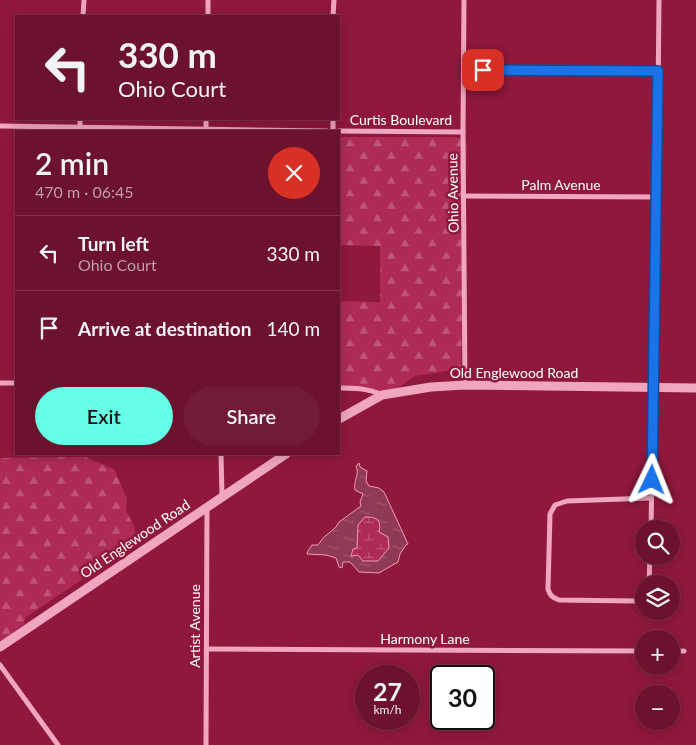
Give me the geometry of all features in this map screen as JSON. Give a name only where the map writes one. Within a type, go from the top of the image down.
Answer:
[{"type":"street","points":[[84,0],[84,15]]},
{"type":"street","points":[[208,0],[208,15]]},
{"type":"street","points":[[333,15],[334,0]]},
{"type":"street","name":"Ohio Avenue","points":[[464,0],[463,132],[466,385]]},
{"type":"street","points":[[651,520],[659,0]]},
{"type":"street","points":[[464,70],[658,71]]},
{"type":"street","points":[[80,120],[80,128]]},
{"type":"street","points":[[0,126],[206,130],[206,120]]},
{"type":"street","name":"Curtis Boulevard","points":[[340,131],[463,132]]},
{"type":"street","name":"Palm Avenue","points":[[464,196],[657,197]]},
{"type":"street","points":[[0,383],[15,383]]},
{"type":"street","name":"Old Englewood Road","points":[[340,418],[382,395],[431,387],[466,385],[696,388]]},
{"type":"street","points":[[340,388],[372,390],[382,395]]},
{"type":"street","points":[[221,455],[222,497]]},
{"type":"street","name":"Old Englewood Road","points":[[0,647],[285,455]]},
{"type":"street","points":[[635,601],[560,600],[553,598],[549,594],[550,514],[555,505],[567,501],[651,498]]},
{"type":"street","name":"Artist Avenue","points":[[206,745],[207,507]]},
{"type":"street","name":"Harmony Lane","points":[[207,649],[635,651]]},
{"type":"street","points":[[0,665],[58,745]]},
{"type":"green space","points":[[340,137],[455,137],[465,140],[467,146],[461,369],[414,376],[400,387],[377,393],[340,390],[340,301],[380,302],[380,246],[340,245]]},
{"type":"green space","points":[[85,457],[114,469],[127,499],[126,511],[134,526],[137,542],[25,618],[24,624],[0,642],[0,458]]},
{"type":"green space","points":[[364,517],[378,520],[380,529],[388,537],[389,548],[378,561],[363,561],[359,557],[351,556],[353,549],[357,547],[358,525]]},
{"type":"water","points":[[359,463],[360,467],[367,471],[366,481],[369,486],[379,488],[384,492],[408,544],[400,554],[398,562],[379,573],[359,572],[350,562],[343,562],[342,568],[339,567],[336,558],[326,555],[307,554],[312,545],[318,545],[339,522],[361,506],[360,502],[363,494],[355,490],[356,466]],"holes":[[[365,517],[375,518],[379,522],[379,532],[388,537],[389,548],[378,561],[363,561],[358,555],[351,556],[353,549],[357,548],[358,525]]]},
{"type":"route","points":[[483,70],[658,71],[652,480]]}]
